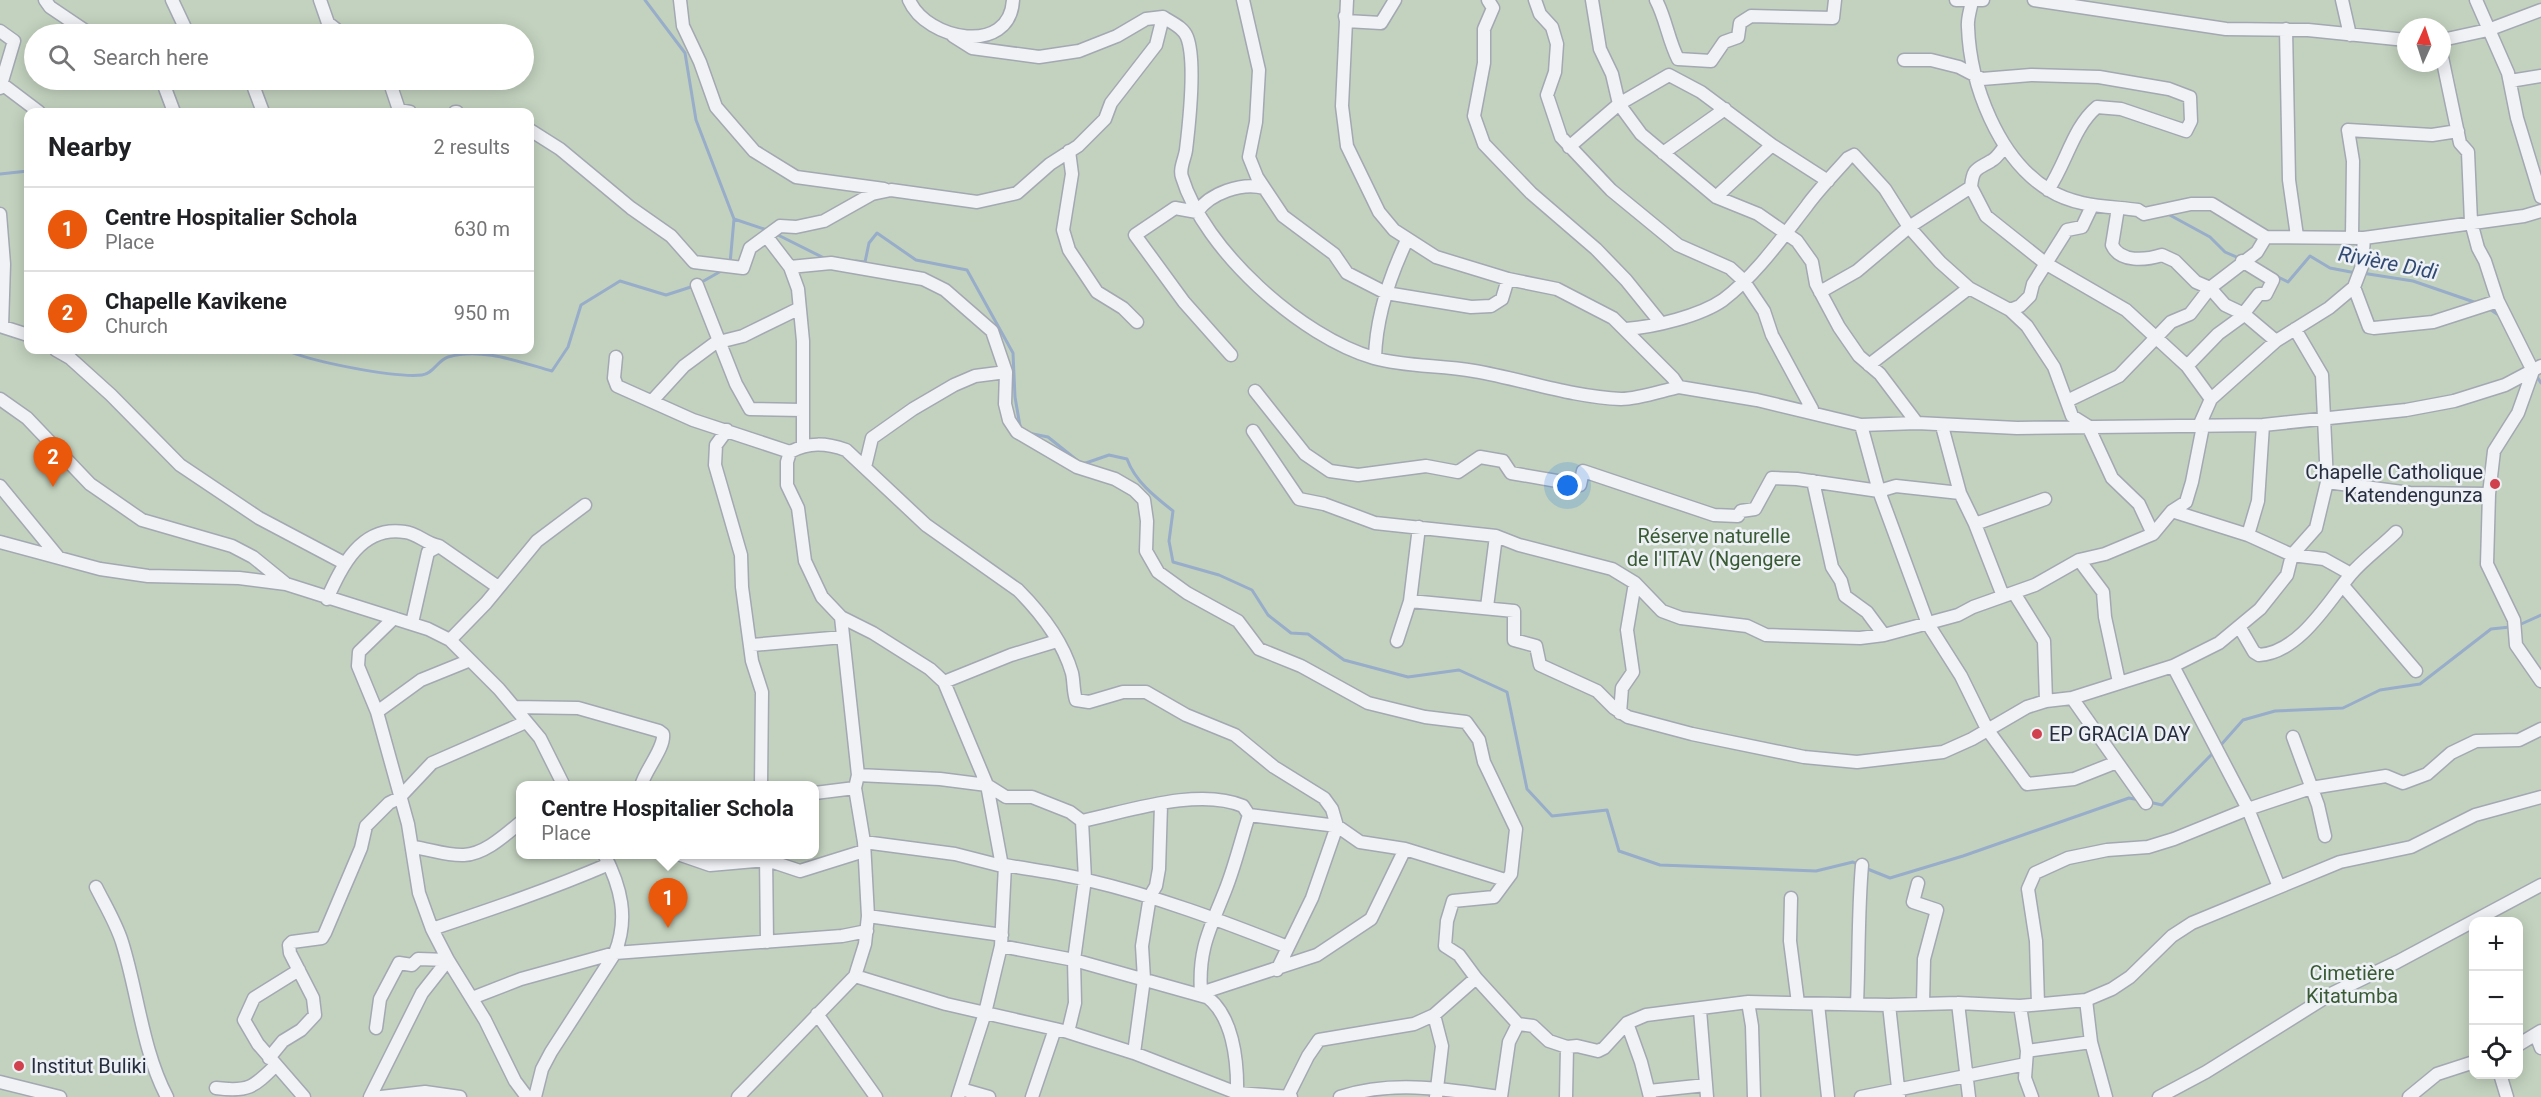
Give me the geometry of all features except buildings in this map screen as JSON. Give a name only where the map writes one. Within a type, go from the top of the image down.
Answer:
[{"type":"street","points":[[45,0],[50,7],[75,24]]},
{"type":"street","points":[[172,0],[183,24]]},
{"type":"street","points":[[320,0],[329,24]]},
{"type":"street","points":[[680,0],[683,26],[700,62],[716,107],[754,151],[796,177],[977,202],[1017,193],[1050,164],[1070,151],[1105,119],[1111,103],[1156,45],[1163,17]]},
{"type":"street","points":[[909,0],[926,24],[953,36],[972,48],[1039,57],[1079,51],[1117,36],[1146,19],[1163,17],[1180,27],[1187,37],[1191,57],[1191,109],[1180,173],[1197,212],[1238,263],[1290,312],[1334,343],[1376,358],[1472,371],[1574,392],[1623,399],[1679,387],[1861,425],[1917,423],[2017,428],[2263,425],[2406,410],[2454,401],[2505,385],[2537,368]]},
{"type":"street","points":[[953,36],[995,33],[1004,26],[1013,8],[1013,0]]},
{"type":"street","points":[[1244,0],[1259,70],[1256,122],[1249,157],[1264,188],[1283,216],[1334,254],[1347,273],[1386,293],[1471,307],[1491,306],[1502,299],[1508,279]]},
{"type":"street","points":[[1341,0],[1346,21]]},
{"type":"street","points":[[1347,0],[1342,106],[1347,146],[1379,212],[1407,240],[1436,257],[1508,279],[1557,289],[1613,318],[1679,387]]},
{"type":"street","points":[[1346,21],[1382,23],[1395,0]]},
{"type":"street","points":[[1488,0],[1493,8],[1484,29],[1484,63],[1474,116],[1484,144],[1509,167],[1531,193],[1604,256],[1660,322]]},
{"type":"street","points":[[1535,0],[1540,14],[1552,27],[1557,44],[1555,72],[1547,95],[1561,137],[1611,190],[1678,245],[1730,268],[1743,280],[1764,311],[1781,352],[1812,409],[1800,411]]},
{"type":"street","points":[[1592,0],[1600,49],[1612,74],[1619,104],[1641,134],[1716,197],[1758,214],[1788,233],[1806,250],[1812,262],[1820,292],[1839,327],[1859,356],[1880,374],[1917,423]]},
{"type":"street","points":[[1656,0],[1664,15],[1668,38],[1678,59],[1711,61],[1724,42],[1738,37],[1740,23],[1751,16],[1833,18],[1835,0]]},
{"type":"street","points":[[1956,0],[1976,1],[1968,25],[1975,75],[1983,107],[2005,146],[2049,190],[2092,206],[2118,208],[2144,214],[2191,204],[2212,204],[2266,237],[2358,237],[2541,211]]},
{"type":"street","points":[[2034,0],[2226,29],[2286,29],[2397,39]]},
{"type":"street","points":[[2342,0],[2350,35]]},
{"type":"street","points":[[2476,0],[2510,81],[2517,118],[2541,197]]},
{"type":"street","points":[[2451,38],[2488,30],[2541,10]]},
{"type":"street","points":[[2286,29],[2289,188],[2297,236]]},
{"type":"street","points":[[0,31],[14,41],[1,86],[33,108]]},
{"type":"street","points":[[1904,60],[1931,60],[1959,67],[1982,79],[2031,75],[2099,77],[2169,89],[2190,97],[2191,121],[2186,131],[2121,109],[2097,107],[2083,118],[2059,174],[2049,190]]},
{"type":"street","points":[[2445,72],[2460,143],[2468,152],[2471,222],[2478,248],[2485,261],[2488,305],[2537,368]]},
{"type":"street","points":[[1569,147],[1619,104],[1669,75],[1725,109],[1772,145],[1828,181]]},
{"type":"street","points":[[2510,81],[2541,76]]},
{"type":"street","points":[[166,90],[172,108]]},
{"type":"street","points":[[255,90],[262,108]]},
{"type":"street","points":[[393,90],[400,108]]},
{"type":"street","points":[[1664,153],[1725,109]]},
{"type":"street","points":[[1253,431],[1299,499],[1324,504],[1375,523],[1496,536],[1519,545],[1611,569],[1635,583],[1662,611],[1681,618],[1747,626],[1766,635],[1860,638],[1884,635],[1928,624],[2035,585],[2079,560],[2105,554],[2153,534],[2172,511],[2186,502],[2193,482],[2201,426],[2211,399],[2276,341],[2329,308],[2356,283],[2362,266],[2348,130],[2432,135],[2458,131]]},
{"type":"street","points":[[534,133],[560,149],[631,208],[671,236],[694,262],[744,268],[750,248],[780,226],[796,227],[824,221],[838,215],[856,201],[891,190]]},
{"type":"street","points":[[1716,197],[1772,145]]},
{"type":"street","points":[[2005,146],[1993,161],[1981,165],[1972,174],[1971,188],[1986,216],[2045,263],[2126,310],[2187,366],[2211,399]]},
{"type":"street","points":[[1070,151],[1072,174],[1063,230],[1069,250],[1097,292],[1123,308],[1137,322]]},
{"type":"street","points":[[1626,329],[1698,313],[1723,299],[1788,233],[1806,206],[1848,158],[1854,155],[1886,189],[1909,227],[1940,262],[1969,288],[2010,309],[2027,326],[2047,352],[2072,416],[2088,426],[2112,478],[2139,504],[2153,534]]},
{"type":"street","points":[[1197,212],[1205,201],[1249,184],[1264,188]]},
{"type":"street","points":[[1820,292],[1857,271],[1909,227],[1971,188]]},
{"type":"street","points":[[2010,309],[2020,306],[2030,296],[2033,284],[2067,230],[2082,228],[2092,206]]},
{"type":"street","points":[[1197,212],[1175,208],[1135,235],[1184,302],[1231,355]]},
{"type":"street","points":[[2118,208],[2112,245],[2115,251],[2124,258],[2152,258],[2162,255],[2175,261],[2196,282],[2210,288],[2225,305],[2244,314],[2276,341]]},
{"type":"street","points":[[0,214],[4,264],[1,326],[24,334]]},
{"type":"street","points":[[767,237],[790,267],[798,289],[798,309],[803,341],[803,445]]},
{"type":"street","points":[[2067,401],[2119,376],[2171,322],[2190,314],[2210,288],[2257,252],[2266,237]]},
{"type":"street","points":[[1376,358],[1376,333],[1386,293],[1407,240]]},
{"type":"street","points":[[2187,366],[2218,334],[2244,314],[2259,294],[2266,294],[2273,279],[2245,259]]},
{"type":"street","points":[[790,267],[831,263],[923,279],[945,290],[992,331],[1006,372],[1005,404],[1009,420],[1017,432],[1077,467],[1115,479],[1134,490],[1144,500],[1147,521],[1146,551],[1158,572],[1187,593],[1238,621],[1259,649],[1300,666],[1368,703],[1425,717],[1466,722],[1472,728],[1479,740],[1484,762],[1516,829],[1511,874],[1494,897],[1453,901],[1447,921],[1446,946],[1460,955],[1476,978],[1518,1024],[1533,1026],[1549,1041],[1566,1047],[1577,1046],[1598,1051],[1604,1048],[1627,1023],[1663,1012],[1700,1010],[1748,1002],[1888,1005],[1958,1003],[2020,1006],[2086,1000],[2112,989],[2130,977],[2172,936],[2192,923],[2340,862],[2411,847],[2475,815],[2541,797]]},
{"type":"street","points":[[2356,283],[2369,327],[2433,322],[2488,305]]},
{"type":"street","points":[[697,285],[721,339],[736,384],[750,409],[802,410]]},
{"type":"street","points":[[1869,365],[1969,288]]},
{"type":"street","points":[[652,401],[684,366],[721,339],[743,336],[798,309]]},
{"type":"street","points":[[1410,601],[1514,611],[1514,640],[1536,646],[1540,665],[1597,691],[1620,713],[1692,734],[1804,757],[1857,762],[1932,755],[1972,739],[2027,707],[2046,701],[2072,698],[2173,666],[2219,643],[2240,628],[2272,596],[2287,575],[2292,555],[2316,528],[2327,482],[2326,419],[2322,375],[2295,329]]},
{"type":"street","points":[[63,354],[111,395],[180,465],[259,518],[344,563]]},
{"type":"street","points":[[616,357],[614,378],[617,386],[693,420],[790,452]]},
{"type":"street","points":[[2537,368],[2518,413],[2494,451],[2489,494],[2487,564],[2514,620],[2516,645],[2541,681]]},
{"type":"street","points":[[865,467],[872,438],[913,408],[975,376],[1006,372]]},
{"type":"street","points":[[1255,391],[1305,454],[1330,471],[1358,475],[1425,466],[1458,472],[1480,457],[1503,461],[1511,473],[1580,485],[1583,471],[1714,515],[1738,516],[1741,511],[1755,509],[1772,478],[1813,481],[1879,491],[1896,486],[1960,494]]},
{"type":"street","points":[[0,399],[27,418],[90,484],[142,520],[232,546],[253,557],[286,584]]},
{"type":"street","points":[[1861,425],[1879,491],[1928,624],[1961,676],[1987,729],[2027,784],[2074,778],[2117,762]]},
{"type":"street","points":[[2248,535],[2258,501],[2263,425]]},
{"type":"street","points":[[1942,426],[1960,494],[2008,595],[2044,641],[2046,701]]},
{"type":"street","points":[[727,430],[716,445],[715,465],[741,555],[742,587],[752,645],[752,661],[762,692],[761,781]]},
{"type":"street","points":[[989,1097],[960,1093],[986,1013],[1002,940],[1003,866],[987,785],[944,682],[930,669],[873,633],[841,617],[822,597],[805,561],[798,508],[787,485],[787,462],[790,452],[803,445],[831,445],[846,450],[865,467],[872,477],[926,525],[1018,590],[1030,602],[1057,641],[1071,672],[1076,700],[1089,702],[1123,692],[1146,692],[1186,715],[1218,726],[1235,735],[1274,767],[1324,798],[1332,809],[1337,826],[1312,898],[1277,970]]},
{"type":"street","points":[[1813,481],[1832,567],[1841,581],[1845,596],[1867,612],[1884,635]]},
{"type":"street","points":[[2327,482],[2410,493],[2489,494]]},
{"type":"street","points":[[0,486],[59,558]]},
{"type":"street","points":[[1975,524],[2045,499]]},
{"type":"street","points":[[450,640],[537,541],[585,505]]},
{"type":"street","points":[[2172,511],[2248,535],[2292,555],[2324,559],[2351,574]]},
{"type":"street","points":[[1397,641],[1410,601],[1419,527]]},
{"type":"street","points":[[327,599],[344,563],[368,538],[385,533],[408,532],[427,544],[439,546],[498,587]]},
{"type":"street","points":[[2240,628],[2254,652],[2266,655],[2298,636],[2321,615],[2344,587],[2351,574],[2396,532]]},
{"type":"street","points":[[1487,607],[1496,536]]},
{"type":"street","points":[[0,542],[100,569],[148,576],[239,578],[286,584],[327,599],[412,622],[450,640],[468,661],[500,689],[540,738],[562,781]]},
{"type":"street","points":[[412,622],[428,552],[439,546]]},
{"type":"street","points":[[2079,560],[2103,592],[2105,617],[2119,682]]},
{"type":"street","points":[[1620,713],[1622,688],[1633,672],[1627,630],[1635,583]]},
{"type":"street","points":[[2344,587],[2416,671]]},
{"type":"street","points":[[738,1097],[855,976],[867,931],[864,846],[841,617]]},
{"type":"street","points":[[394,618],[359,652],[357,658],[358,666],[377,712],[412,848],[419,893],[432,929],[448,960],[472,998],[515,1081],[527,1097]]},
{"type":"street","points":[[752,645],[843,637]]},
{"type":"street","points":[[944,682],[1011,655],[1057,641]]},
{"type":"street","points":[[377,712],[422,680],[468,661]]},
{"type":"street","points":[[2173,666],[2248,809],[2279,887]]},
{"type":"street","points":[[2072,698],[2146,802]]},
{"type":"street","points":[[514,707],[578,708],[658,731],[663,734],[663,743],[642,781]]},
{"type":"street","points":[[216,1088],[233,1090],[252,1088],[272,1062],[283,1041],[301,1030],[315,1015],[313,998],[289,945],[292,942],[322,938],[361,848],[363,830],[389,803],[399,798],[432,763],[526,722]]},
{"type":"street","points":[[2038,1004],[2036,941],[2028,889],[2035,873],[2068,858],[2107,850],[2148,847],[2174,839],[2248,809],[2311,788],[2386,776],[2403,783],[2427,774],[2451,753],[2476,741],[2519,740],[2541,729]]},
{"type":"street","points":[[2293,737],[2325,836]]},
{"type":"street","points":[[819,792],[856,782],[940,779],[987,785],[1005,797],[1032,797],[1070,812],[1082,821],[1185,798],[1216,798],[1243,806],[1249,815],[1337,826],[1360,842],[1405,849],[1505,880]]},
{"type":"street","points":[[1134,1053],[1144,979],[1142,946],[1150,896],[1156,886],[1159,869],[1161,805]]},
{"type":"street","points":[[1237,1095],[1237,1062],[1227,1028],[1206,995],[1199,966],[1249,815]]},
{"type":"street","points":[[1032,1097],[1075,1003],[1074,960],[1085,879],[1082,821]]},
{"type":"street","points":[[412,848],[464,855],[485,848],[516,826]]},
{"type":"street","points":[[772,859],[800,871],[864,846],[955,854],[1003,866],[1085,879],[1150,896],[1214,917],[1288,947]]},
{"type":"street","points":[[868,916],[1002,940],[1206,995],[1317,955],[1371,919],[1405,849]]},
{"type":"street","points":[[432,929],[525,896],[556,888],[607,859],[621,898],[624,916],[622,935],[615,953],[551,1052],[542,1069],[535,1097]]},
{"type":"street","points":[[691,859],[710,865],[753,859]]},
{"type":"street","points":[[767,859],[767,942]]},
{"type":"street","points":[[1857,1004],[1860,952],[1857,920],[1862,865]]},
{"type":"street","points":[[1918,884],[1913,902],[1937,910],[1924,958],[1923,1004]]},
{"type":"street","points":[[2159,1097],[2206,1072],[2331,994],[2397,962],[2541,885]]},
{"type":"street","points":[[96,887],[121,940],[137,1011],[159,1080],[167,1097]]},
{"type":"street","points":[[1791,898],[1790,941],[1798,1003]]},
{"type":"street","points":[[472,998],[521,980],[615,953],[842,936],[867,931]]},
{"type":"street","points":[[376,1028],[380,999],[399,963],[412,965],[418,959],[448,960]]},
{"type":"street","points":[[370,1097],[422,993],[448,960]]},
{"type":"street","points":[[299,970],[254,998],[244,1020],[247,1028],[272,1062],[304,1097]]},
{"type":"street","points":[[855,976],[889,988],[1061,1031],[1134,1053],[1237,1095],[1290,1097],[1308,1056],[1319,1040],[1414,1024],[1434,1016],[1476,978]]},
{"type":"street","points":[[2086,1000],[2091,1042],[2106,1097]]},
{"type":"street","points":[[1748,1002],[1752,1026],[1754,1097]]},
{"type":"street","points":[[1958,1003],[1969,1097]]},
{"type":"street","points":[[1818,1004],[1828,1097]]},
{"type":"street","points":[[1888,1005],[1898,1093]]},
{"type":"street","points":[[2020,1006],[2027,1051],[2025,1078],[2032,1097]]},
{"type":"street","points":[[1627,1023],[1641,1062],[1649,1094],[1706,1091],[1700,1010]]},
{"type":"street","points":[[817,1014],[876,1097]]},
{"type":"street","points":[[1434,1016],[1442,1046],[1437,1092]]},
{"type":"street","points":[[1340,1097],[1376,1087],[1500,1097],[1509,1042],[1518,1024]]},
{"type":"street","points":[[2523,1042],[2538,1033],[2541,1048]]},
{"type":"street","points":[[2027,1051],[2091,1042]]},
{"type":"street","points":[[1566,1047],[1566,1097]]},
{"type":"street","points":[[1861,1097],[1898,1093],[2026,1064]]},
{"type":"street","points":[[2409,1097],[2437,1074],[2469,1064]]},
{"type":"street","points":[[2502,1079],[2507,1097]]},
{"type":"street","points":[[0,1082],[60,1097]]},
{"type":"street","points":[[381,1097],[425,1092],[460,1097]]},
{"type":"green space","name":"Réserve naturelle de l'ITAV (Ngengere","points":[[0,0],[2541,0],[2541,1097],[0,1097]]},
{"type":"waterway","points":[[645,0],[685,53],[696,120],[734,219],[730,264]]},
{"type":"waterway","points":[[0,174],[24,171]]},
{"type":"waterway","name":"Rivière Didi","points":[[2166,213],[2210,237],[2225,252],[2241,259]]},
{"type":"waterway","points":[[734,219],[767,230]]},
{"type":"waterway","points":[[856,261],[865,262],[869,243],[877,233],[916,260],[967,270],[1013,353],[1015,397],[1020,426]]},
{"type":"waterway","points":[[776,234],[826,259]]},
{"type":"waterway","name":"Rivière Didi","points":[[2274,275],[2288,282],[2310,256],[2330,268],[2356,273]]},
{"type":"waterway","points":[[700,283],[723,270]]},
{"type":"waterway","name":"Rivière Didi","points":[[2362,273],[2413,281],[2477,303]]},
{"type":"waterway","points":[[474,354],[514,360],[552,371],[568,347],[581,305],[620,281],[666,295],[694,286]]},
{"type":"waterway","name":"Rivière Didi","points":[[2488,308],[2500,316]]},
{"type":"waterway","points":[[296,354],[374,372],[409,375],[426,374],[441,361],[461,354]]},
{"type":"waterway","points":[[461,354],[474,354]]},
{"type":"waterway","points":[[2536,375],[2541,383]]},
{"type":"waterway","points":[[1028,433],[1048,437],[1078,461]]},
{"type":"waterway","points":[[1083,464],[1109,455],[1127,459],[1140,481],[1173,511],[1169,541],[1173,562],[1219,575],[1252,590],[1268,615],[1291,633],[1308,634],[1344,660],[1408,677],[1459,670],[1507,692],[1527,789],[1552,816],[1607,810],[1619,851],[1660,865],[1816,871],[1853,862],[1859,865]]},
{"type":"waterway","points":[[2519,625],[2541,615]]},
{"type":"waterway","points":[[2220,746],[2243,720],[2275,711],[2343,708],[2380,690],[2420,684],[2491,629],[2510,627]]},
{"type":"waterway","points":[[2149,802],[2162,805],[2213,753]]},
{"type":"waterway","points":[[1865,868],[1890,878],[1963,856],[2129,798],[2140,800]]},
{"type":"place","name":"Chapelle Catholique Katendengunza","points":[[2495,484]]},
{"type":"place","name":"Chapelle Kavikene","points":[[53,487]]},
{"type":"place","name":"EP GRACIA DAY","points":[[2037,734]]},
{"type":"place","name":"Centre Hospitalier Schola","points":[[668,928]]},
{"type":"place","name":"Institut Buliki","points":[[19,1066]]},
{"type":"park label","name":"Cimetière Kitatumba","points":[[2352,984]]}]
